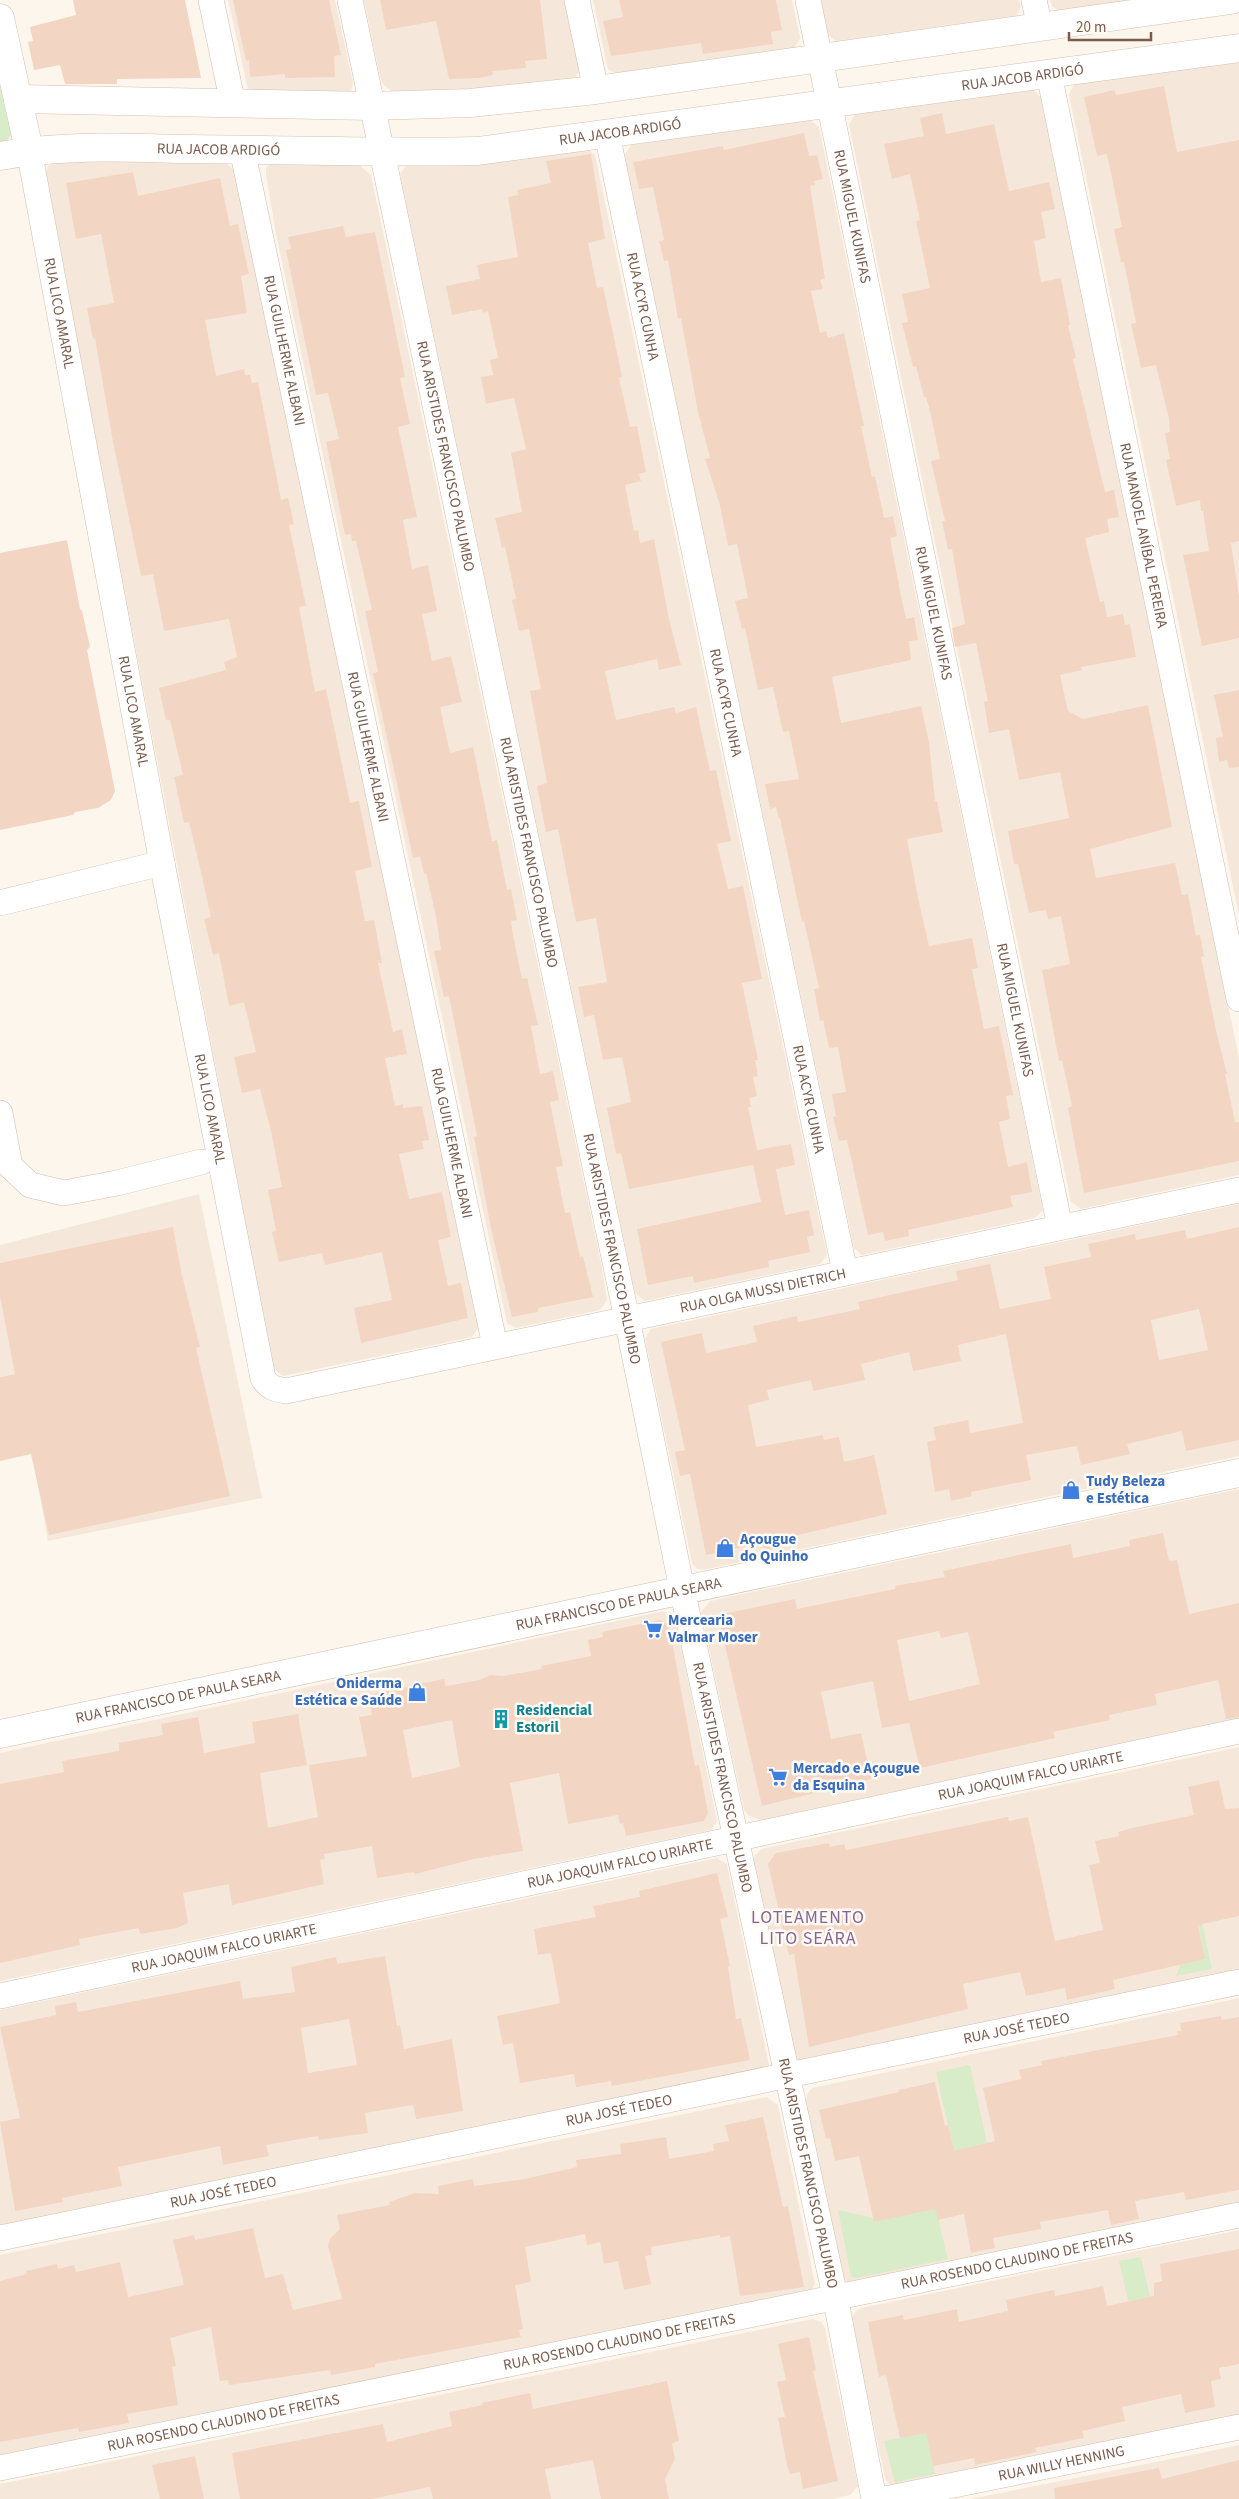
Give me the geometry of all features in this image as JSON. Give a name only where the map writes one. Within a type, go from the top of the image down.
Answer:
[{"type":"main road","points":[[0,4],[5,0]]},
{"type":"main road","points":[[18,99],[372,106],[470,103],[596,90],[1231,0]]},
{"type":"main road","name":"RUA LICO AMARAL","points":[[0,18],[29,150]]},
{"type":"main road","name":"RUA JACOB ARDIGÓ","points":[[0,156],[29,150],[89,147],[382,152],[478,151],[830,105],[1239,48]]},
{"type":"main road","name":"RUA FRANCISCO DE PAULA SEARA","points":[[0,1734],[1239,1473]]},
{"type":"street","points":[[211,0],[233,104]]},
{"type":"street","name":"RUA ARISTIDES FRANCISCO PALUMBO","points":[[350,0],[627,1318],[682,1589],[835,2296],[874,2499]]},
{"type":"street","points":[[577,0],[596,90]]},
{"type":"street","name":"RUA MIGUEL KUNIFAS","points":[[808,0],[1060,1227]]},
{"type":"street","points":[[1034,0],[1040,28]]},
{"type":"street","name":"RUA MANOEL ANÍBAL PEREIRA","points":[[1049,74],[1239,999]]},
{"type":"street","name":"RUA ACYR CUNHA","points":[[607,134],[845,1272]]},
{"type":"street","name":"RUA GUILHERME ALBANI","points":[[242,149],[495,1346]]},
{"type":"street","name":"RUA LICO AMARAL","points":[[29,150],[162,863],[263,1378],[273,1389],[286,1391]]},
{"type":"street","points":[[0,903],[162,863]]},
{"type":"street","points":[[0,1113],[10,1166],[30,1185],[64,1193],[116,1183],[201,1162]]},
{"type":"street","name":"RUA OLGA MUSSI DIETRICH","points":[[286,1391],[1239,1190]]},
{"type":"street","name":"RUA JOAQUIM FALCO URIARTE","points":[[0,1996],[1239,1731]]},
{"type":"street","name":"RUA JOSÉ TEDEO","points":[[0,2238],[1239,1982]]},
{"type":"street","name":"RUA ROSENDO CLAUDINO DE FREITAS","points":[[0,2468],[1239,2215]]},
{"type":"street","name":"RUA WILLY HENNING","points":[[885,2499],[1239,2427]]},
{"type":"shaded area","points":[[228,0],[335,0],[353,83],[351,92],[255,91],[248,89]]},
{"type":"shaded area","points":[[364,0],[564,0],[579,72],[573,80],[481,92],[392,92],[383,84],[380,77]]},
{"type":"shaded area","points":[[593,0],[792,0],[800,38],[795,48],[615,73],[608,69]]},
{"type":"shaded area","points":[[821,0],[1019,0],[1021,6],[1016,16],[836,41],[828,35]]},
{"type":"shaded area","points":[[1050,0],[1136,0],[1058,11],[1052,6]]},
{"type":"shaded area","points":[[1239,61],[1239,915],[1069,95],[1074,84],[1078,83]]},
{"type":"shaded area","points":[[1034,90],[1041,98],[1239,1058],[1239,1175],[1081,1209],[1071,1202],[849,125],[855,114]]},
{"type":"shaded area","points":[[810,120],[819,127],[1043,1210],[1035,1218],[862,1255],[854,1248],[624,156],[631,145]]},
{"type":"shaded area","points":[[589,150],[595,155],[827,1255],[820,1264],[645,1301],[635,1293],[400,174],[407,164],[503,162]]},
{"type":"shaded area","points":[[58,160],[226,163],[234,170],[478,1328],[472,1337],[283,1376],[273,1366],[45,175],[48,166]]},
{"type":"shaded area","points":[[271,164],[358,164],[371,175],[602,1268],[607,1300],[600,1310],[516,1328],[507,1323],[276,234],[266,174],[266,168]]},
{"type":"shaded area","points":[[199,1194],[262,1498],[48,1541],[32,1453],[14,1374],[0,1377],[0,1245]]},
{"type":"shaded area","points":[[1239,1204],[1239,1456],[703,1570],[696,1568],[692,1563],[645,1339],[651,1329]]},
{"type":"shaded area","points":[[1239,1489],[1239,1718],[761,1820],[749,1816],[744,1810],[701,1612],[710,1601]]},
{"type":"shaded area","points":[[664,1611],[675,1617],[717,1821],[711,1830],[0,1981],[0,1753]]},
{"type":"shaded area","points":[[1239,1747],[1239,1973],[801,2063],[795,2056],[753,1858],[761,1849]]},
{"type":"shaded area","points":[[717,1858],[727,1864],[769,2065],[762,2074],[0,2231],[0,2010]]},
{"type":"shaded area","points":[[1239,1998],[1239,2205],[850,2284],[842,2279],[806,2103],[807,2094],[812,2088]]},
{"type":"shaded area","points":[[767,2097],[778,2105],[815,2284],[810,2293],[0,2460],[0,2255]]},
{"type":"shaded area","points":[[1239,2230],[1239,2416],[897,2486],[889,2484],[885,2478],[851,2319],[855,2312],[861,2308]]},
{"type":"shaded area","points":[[813,2319],[821,2322],[825,2328],[858,2486],[850,2495],[832,2499],[0,2499],[0,2484]]},
{"type":"shaded area","points":[[1239,2445],[1239,2499],[970,2499],[1206,2452]]},
{"type":"green space","points":[[0,86],[11,135],[6,143],[0,144]]},
{"type":"green space","points":[[1196,1912],[1200,1912],[1212,1969],[1176,1976],[1181,1964],[1205,1959]]},
{"type":"green space","points":[[970,2065],[987,2143],[958,2170],[936,2072]]},
{"type":"green space","points":[[935,2206],[948,2259],[857,2278],[851,2277],[838,2210],[873,2218],[874,2222],[915,2213]]},
{"type":"green space","points":[[1141,2257],[1150,2297],[1128,2301],[1119,2261]]},
{"type":"green space","points":[[926,2433],[935,2474],[895,2482],[884,2441]]},
{"type":"building","points":[[73,0],[185,0],[201,78],[117,79],[117,84],[65,84],[60,65],[34,70],[28,42],[33,41],[30,27],[76,15]]},
{"type":"building","points":[[233,0],[329,0],[341,55],[334,56],[335,77],[285,78],[285,74],[250,77],[249,60],[246,61]]},
{"type":"building","points":[[380,0],[540,0],[547,59],[525,61],[526,68],[492,71],[493,75],[480,78],[449,79],[436,21],[386,30]]},
{"type":"building","points":[[619,0],[776,0],[782,30],[771,32],[773,44],[703,54],[701,43],[611,56],[603,21],[623,17]]},
{"type":"building","points":[[1164,86],[1177,152],[1239,140],[1239,541],[1231,543],[1239,596],[1239,638],[1202,646],[1183,555],[1209,551],[1203,511],[1201,511],[1200,500],[1176,506],[1166,460],[1170,459],[1165,433],[1170,432],[1169,419],[1156,365],[1141,368],[1131,324],[1136,323],[1124,262],[1121,262],[1114,229],[1122,227],[1107,154],[1097,156],[1084,97],[1114,90],[1116,95]]},
{"type":"building","points":[[942,113],[946,134],[994,124],[1009,191],[1049,182],[1055,209],[1041,212],[1046,238],[1034,241],[1041,282],[1061,278],[1070,325],[1068,325],[1076,358],[1073,359],[1105,492],[1114,490],[1119,517],[1107,519],[1109,532],[1085,538],[1100,602],[1104,601],[1107,617],[1123,614],[1125,625],[1130,624],[1136,657],[1081,667],[1082,670],[1060,675],[1068,711],[1083,719],[1148,705],[1172,827],[1090,849],[1096,878],[1175,863],[1182,895],[1188,894],[1196,936],[1200,935],[1204,956],[1201,957],[1227,1074],[1225,1074],[1235,1122],[1239,1122],[1239,1161],[1084,1193],[1068,1108],[1072,1106],[1062,1060],[1059,1061],[1042,970],[1070,964],[1061,916],[1048,919],[1046,910],[1029,913],[1018,864],[1014,864],[1008,831],[1069,818],[1060,772],[1019,780],[1009,729],[989,733],[984,702],[988,701],[976,643],[955,647],[952,628],[965,624],[952,549],[948,550],[942,521],[945,521],[931,461],[940,459],[930,411],[926,397],[924,397],[916,366],[913,367],[902,323],[908,322],[902,294],[930,288],[916,221],[920,220],[910,174],[892,179],[884,144],[924,136],[920,118]]},
{"type":"building","points":[[804,133],[809,156],[817,155],[823,179],[814,181],[815,185],[810,186],[825,279],[820,280],[823,289],[811,291],[820,333],[826,331],[828,338],[844,333],[864,426],[861,426],[872,477],[875,476],[884,518],[893,516],[897,536],[890,538],[906,619],[914,617],[918,640],[909,641],[911,660],[832,677],[841,723],[921,706],[929,742],[935,801],[937,801],[943,832],[907,839],[918,898],[929,946],[972,938],[978,968],[972,969],[984,1029],[999,1026],[1013,1095],[1006,1096],[1010,1119],[999,1122],[1008,1167],[1027,1162],[1032,1192],[1010,1196],[1013,1207],[908,1230],[909,1236],[885,1241],[883,1232],[868,1235],[847,1140],[839,1141],[833,1117],[836,1116],[832,1094],[846,1092],[838,1047],[829,1048],[823,1020],[820,1021],[814,989],[819,988],[804,921],[802,922],[780,818],[776,807],[770,809],[765,784],[799,779],[789,731],[783,732],[773,687],[758,690],[745,628],[742,629],[735,601],[748,598],[737,544],[728,546],[720,505],[705,459],[710,458],[698,412],[681,318],[678,319],[668,260],[664,261],[659,241],[664,240],[653,187],[639,189],[633,162],[723,146],[724,150]]},
{"type":"building","points":[[591,154],[605,239],[588,243],[597,288],[603,287],[622,377],[619,378],[630,427],[637,426],[646,472],[639,474],[641,481],[625,485],[634,531],[638,530],[640,543],[654,539],[669,619],[681,665],[659,670],[657,659],[605,671],[616,720],[674,707],[676,713],[696,707],[710,771],[716,770],[731,841],[717,844],[728,889],[743,886],[762,979],[742,983],[758,1060],[755,1060],[758,1076],[753,1077],[757,1096],[749,1098],[751,1107],[748,1107],[757,1150],[791,1144],[795,1165],[776,1169],[785,1215],[809,1210],[814,1235],[807,1237],[810,1252],[768,1261],[769,1267],[694,1283],[693,1276],[648,1285],[637,1229],[761,1202],[753,1165],[629,1189],[621,1153],[616,1154],[607,1108],[631,1102],[622,1057],[603,1060],[594,1015],[584,1017],[578,987],[607,982],[596,918],[576,922],[558,829],[546,832],[537,786],[547,783],[530,691],[541,689],[529,629],[519,631],[512,600],[516,599],[505,547],[502,548],[495,518],[522,512],[511,453],[526,449],[514,398],[486,404],[481,377],[493,375],[490,360],[498,358],[488,311],[483,313],[482,309],[452,315],[446,286],[480,279],[477,265],[518,257],[508,197],[518,195],[517,190],[551,183],[546,161]]},
{"type":"building","points":[[133,172],[138,196],[220,178],[230,226],[238,224],[249,274],[241,276],[247,313],[205,320],[216,376],[244,369],[245,375],[250,375],[252,383],[258,382],[281,500],[288,498],[294,524],[289,525],[306,606],[299,607],[315,692],[326,689],[350,803],[359,801],[372,867],[355,871],[365,921],[374,920],[382,963],[378,963],[393,1032],[402,1029],[407,1054],[385,1058],[395,1106],[403,1104],[403,1108],[422,1106],[429,1140],[422,1141],[424,1149],[399,1154],[409,1199],[442,1192],[451,1237],[438,1240],[448,1286],[461,1283],[468,1318],[361,1343],[354,1308],[392,1300],[382,1252],[325,1265],[322,1253],[279,1262],[272,1232],[276,1231],[268,1190],[282,1187],[271,1131],[260,1089],[242,1093],[234,1057],[256,1052],[244,1002],[229,1006],[219,953],[213,955],[204,919],[211,917],[189,822],[184,823],[174,777],[183,775],[170,720],[166,720],[159,688],[226,670],[224,662],[237,657],[229,619],[164,631],[153,574],[141,576],[113,442],[95,338],[93,339],[87,308],[114,303],[101,234],[76,239],[66,183]]},
{"type":"building","points":[[343,226],[346,237],[375,232],[405,377],[400,378],[410,424],[398,427],[417,517],[403,520],[412,569],[428,565],[437,611],[422,614],[432,661],[451,656],[462,702],[440,707],[450,753],[473,747],[492,841],[497,840],[507,890],[511,889],[517,920],[511,921],[513,935],[522,979],[527,978],[538,1025],[531,1026],[540,1074],[553,1071],[559,1100],[550,1102],[563,1166],[556,1167],[565,1213],[570,1212],[580,1257],[583,1256],[593,1297],[538,1308],[538,1312],[512,1317],[491,1229],[474,1137],[477,1136],[449,996],[444,997],[434,951],[441,950],[436,916],[420,856],[413,858],[373,673],[378,672],[365,611],[372,610],[356,541],[352,541],[351,534],[345,535],[326,442],[339,439],[328,393],[316,395],[286,250],[291,249],[288,237]]},
{"type":"building","points":[[67,540],[80,609],[90,647],[87,650],[115,791],[111,800],[98,808],[0,830],[0,553]]},
{"type":"building","points":[[1239,690],[1239,767],[1229,768],[1227,760],[1219,762],[1216,738],[1223,737],[1214,695]]},
{"type":"building","points":[[173,1227],[181,1271],[200,1347],[196,1348],[230,1496],[49,1535],[31,1454],[0,1461],[0,1377],[15,1374],[0,1296],[0,1263]]},
{"type":"building","points":[[1239,1227],[1239,1440],[1186,1451],[1182,1431],[1127,1444],[1130,1454],[1081,1465],[1077,1446],[1026,1455],[1031,1480],[971,1492],[972,1496],[951,1501],[949,1489],[935,1492],[927,1442],[936,1440],[933,1427],[968,1420],[970,1433],[1023,1423],[1006,1334],[958,1345],[961,1361],[924,1369],[913,1371],[909,1352],[861,1364],[865,1380],[813,1391],[811,1380],[767,1390],[769,1400],[748,1405],[756,1447],[823,1435],[824,1440],[839,1437],[844,1462],[874,1455],[887,1514],[794,1536],[795,1543],[764,1550],[762,1543],[706,1555],[690,1474],[680,1476],[675,1452],[685,1450],[661,1342],[702,1333],[706,1353],[757,1342],[753,1326],[797,1316],[798,1322],[860,1309],[858,1302],[958,1280],[956,1271],[990,1264],[1000,1309],[1051,1299],[1044,1267],[1091,1257],[1088,1244],[1135,1234],[1136,1240],[1185,1230],[1187,1239]],"holes":[[[1199,1309],[1208,1350],[1159,1360],[1151,1320]]]},
{"type":"building","points":[[1163,1533],[1169,1561],[1177,1560],[1189,1614],[1239,1603],[1239,1717],[1226,1719],[1218,1680],[1155,1694],[1157,1705],[1109,1715],[1110,1720],[1053,1732],[1055,1738],[920,1768],[909,1723],[882,1728],[873,1681],[821,1692],[831,1739],[861,1733],[871,1779],[762,1806],[718,1615],[795,1599],[797,1609],[895,1589],[895,1586],[945,1577],[943,1571],[1071,1544],[1073,1558],[1130,1546],[1129,1540]],"holes":[[[939,1631],[941,1638],[968,1632],[980,1684],[909,1701],[897,1640]]]},
{"type":"building","points":[[660,1620],[669,1625],[695,1766],[699,1765],[708,1813],[704,1821],[626,1836],[623,1823],[620,1824],[618,1815],[568,1824],[559,1773],[510,1783],[523,1851],[474,1859],[415,1874],[414,1872],[377,1878],[372,1846],[324,1854],[325,1859],[320,1860],[324,1884],[232,1905],[229,1884],[183,1893],[188,1923],[177,1928],[140,1934],[139,1928],[79,1939],[80,1945],[0,1963],[0,1784],[64,1772],[62,1761],[119,1751],[119,1743],[163,1735],[161,1724],[198,1717],[204,1753],[255,1743],[252,1722],[298,1714],[307,1765],[260,1773],[268,1828],[318,1817],[309,1765],[367,1756],[359,1717],[372,1715],[368,1695],[444,1679],[446,1686],[480,1680],[490,1675],[504,1676],[542,1669],[541,1666],[591,1656],[588,1640],[603,1637],[602,1632]],"holes":[[[452,1720],[460,1767],[412,1778],[403,1730]]]},
{"type":"building","points":[[1219,1780],[1225,1809],[1239,1808],[1239,1916],[1198,1925],[1205,1959],[1113,1980],[1115,1989],[1067,2000],[1065,1988],[1026,1996],[1020,1972],[963,1984],[968,2009],[809,2047],[794,1954],[789,1955],[768,1864],[776,1853],[829,1843],[830,1847],[844,1844],[846,1850],[1008,1817],[1009,1821],[1028,1817],[1055,1941],[1103,1930],[1089,1865],[1100,1863],[1095,1841],[1119,1836],[1118,1832],[1132,1828],[1194,1815],[1188,1787]]},
{"type":"building","points":[[717,1873],[728,1917],[720,1919],[730,1966],[728,1967],[736,2019],[741,2018],[750,2060],[612,2086],[611,2081],[576,2087],[574,2074],[520,2083],[513,2043],[503,2045],[497,2016],[560,2003],[551,1953],[538,1955],[534,1929],[596,1917],[593,1906],[640,1897],[639,1891]]},
{"type":"building","points":[[385,1956],[397,2026],[400,2025],[404,2049],[452,2039],[463,2111],[416,2119],[413,2105],[365,2113],[368,2133],[319,2140],[318,2136],[266,2145],[269,2156],[223,2165],[220,2146],[118,2167],[122,2186],[62,2198],[63,2202],[15,2211],[0,2122],[20,2118],[0,2027],[56,2015],[55,2006],[76,2002],[78,2012],[240,1981],[243,1999],[295,1992],[291,1967],[336,1957],[337,1964]],"holes":[[[349,2019],[357,2065],[308,2073],[301,2028]]]},
{"type":"building","points":[[1221,2016],[1222,2020],[1239,2017],[1239,2190],[1186,2200],[1184,2192],[1135,2201],[1139,2219],[1111,2225],[1108,2210],[1040,2222],[1041,2229],[993,2238],[995,2248],[971,2253],[964,2214],[938,2220],[935,2209],[874,2222],[859,2156],[835,2161],[830,2138],[826,2139],[819,2110],[935,2082],[945,2126],[948,2125],[954,2151],[995,2141],[983,2088],[1021,2079],[1019,2070],[1042,2065],[1041,2061],[1178,2035],[1177,2031],[1181,2031],[1180,2023]]},
{"type":"building","points":[[763,2117],[783,2207],[788,2206],[804,2287],[740,2296],[730,2236],[720,2238],[720,2235],[651,2247],[652,2255],[645,2256],[651,2284],[624,2290],[618,2261],[604,2264],[600,2242],[587,2245],[585,2234],[525,2247],[531,2282],[515,2285],[523,2329],[519,2330],[521,2337],[375,2364],[375,2367],[331,2375],[330,2370],[229,2385],[228,2380],[220,2381],[211,2327],[170,2338],[176,2366],[172,2367],[178,2405],[127,2414],[129,2423],[79,2432],[78,2428],[0,2442],[0,2281],[27,2274],[26,2271],[57,2264],[58,2269],[74,2265],[76,2272],[120,2262],[128,2297],[184,2285],[173,2240],[194,2235],[195,2240],[253,2228],[265,2278],[283,2274],[293,2310],[342,2299],[328,2246],[330,2239],[340,2229],[337,2215],[390,2205],[389,2202],[415,2193],[439,2194],[438,2186],[473,2179],[474,2186],[525,2179],[577,2167],[576,2160],[621,2154],[620,2144],[666,2137],[669,2159],[714,2151],[713,2144],[729,2141],[725,2125]]},
{"type":"building","points":[[1239,2249],[1239,2364],[1219,2368],[1221,2379],[1211,2381],[1215,2407],[1185,2413],[1181,2394],[1122,2407],[1125,2421],[1082,2431],[1084,2438],[1035,2448],[1037,2452],[975,2465],[974,2458],[933,2466],[926,2433],[900,2438],[886,2375],[879,2377],[868,2322],[903,2315],[904,2320],[957,2309],[959,2322],[1008,2311],[1006,2300],[1054,2290],[1055,2296],[1103,2286],[1107,2306],[1154,2296],[1154,2283],[1162,2281],[1160,2264]]},
{"type":"building","points":[[809,2337],[816,2370],[813,2371],[838,2481],[803,2489],[800,2472],[790,2474],[787,2466],[778,2418],[785,2417],[777,2382],[786,2380],[778,2344]]},
{"type":"building","points":[[667,2381],[679,2441],[672,2443],[675,2459],[665,2479],[669,2499],[601,2499],[593,2460],[545,2469],[551,2499],[433,2499],[430,2487],[372,2499],[240,2499],[232,2453],[383,2424],[387,2442],[452,2426],[449,2412],[483,2405],[482,2403],[530,2393],[533,2409]]},
{"type":"building","points":[[195,2456],[204,2499],[160,2499],[152,2465]]},
{"type":"building","points":[[1239,2460],[1239,2499],[1055,2499],[1054,2488],[1159,2468],[1162,2479]]},
{"type":"place","name":"Tudy Beleza e Estética","points":[[1071,1490]]},
{"type":"place","name":"Açougue do Quinho","points":[[725,1548]]},
{"type":"place","name":"Mercearia Valmar Moser","points":[[653,1629]]},
{"type":"place","name":"Oniderma Estética e Saúde","points":[[417,1692]]},
{"type":"place","name":"Residencial Estoril","points":[[501,1719]]},
{"type":"place","name":"Mercado e Açougue da Esquina","points":[[778,1777]]},
{"type":"district","name":"LOTEAMENTO LITO SEÁRA","points":[[808,1927]]}]
